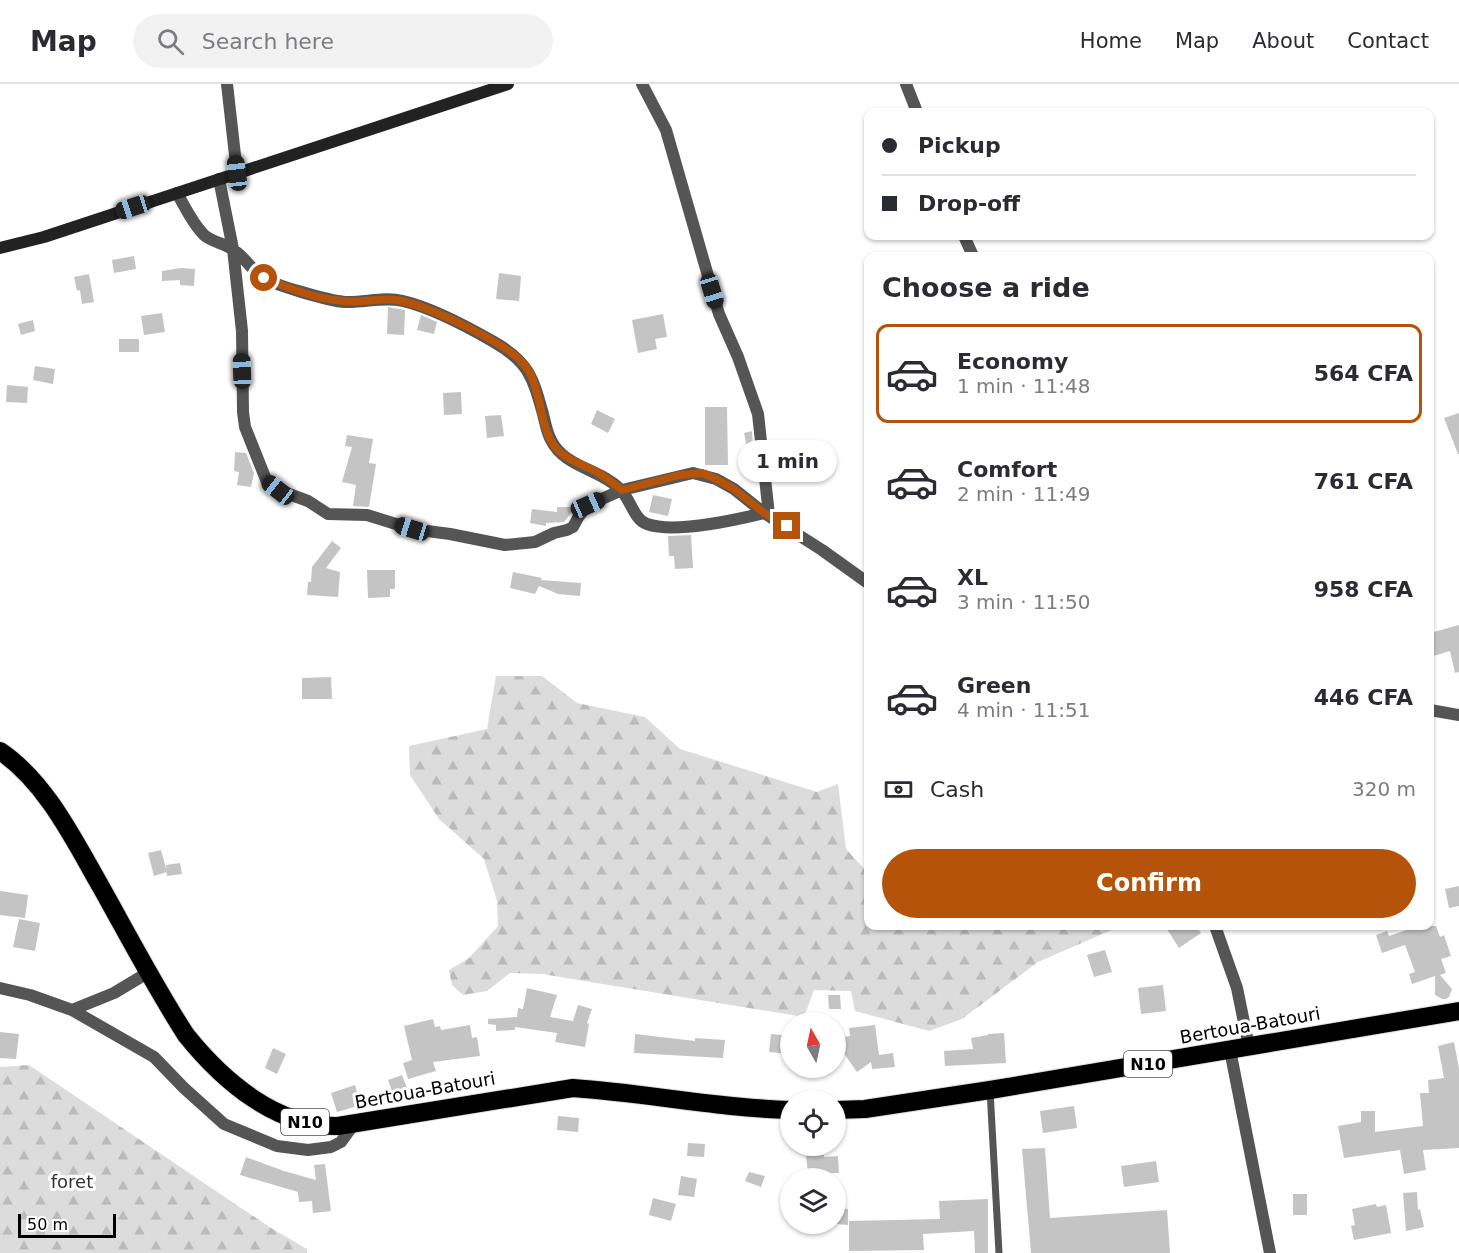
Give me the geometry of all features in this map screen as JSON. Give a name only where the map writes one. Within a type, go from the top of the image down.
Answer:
[{"type":"highway","name":"Bertoua-Batouri","points":[[0,751],[34,782],[55,810],[186,1035],[201,1054],[231,1084],[255,1100],[298,1120],[326,1126],[354,1124],[573,1088],[742,1108],[780,1110]]},
{"type":"highway","name":"Bertoua-Batouri","points":[[846,1110],[865,1109],[990,1090],[1459,1011]]},
{"type":"street","points":[[227,84],[237,173]]},
{"type":"street","points":[[0,248],[44,237],[508,84]]},
{"type":"street","points":[[642,84],[666,130],[719,314],[738,357],[758,414],[762,441],[766,514]]},
{"type":"street","points":[[906,84],[915,108]]},
{"type":"street","points":[[219,179],[232,249],[242,331],[245,427],[267,482],[278,490],[308,501],[328,514],[367,515],[412,529],[493,543],[520,545],[535,542],[573,527],[588,505],[622,490],[680,475],[702,473],[734,489],[766,514],[864,580]]},
{"type":"street","points":[[177,193],[206,237],[232,249],[264,278],[281,285],[345,302],[386,298],[403,301],[428,309],[495,342],[521,361],[533,380],[551,440],[565,458],[594,471],[622,490],[640,521],[664,527],[717,523],[766,514]]},
{"type":"street","points":[[1434,711],[1459,715]]},
{"type":"street","points":[[1216,930],[1237,988],[1239,1048],[1270,1253]]},
{"type":"street","points":[[72,1010],[114,993],[149,972]]},
{"type":"street","points":[[0,988],[30,995],[72,1010],[154,1057],[224,1124],[277,1146],[308,1150],[331,1147],[341,1142],[354,1124]]},
{"type":"lane","points":[[990,1090],[999,1253]]},
{"type":"green space","points":[[496,676],[542,676],[577,703],[645,717],[680,749],[817,792],[838,784],[846,849],[864,869],[864,930],[1112,930],[1038,962],[962,1019],[929,1031],[855,1011],[851,991],[814,990],[806,1012],[780,1013],[542,974],[510,973],[487,991],[463,995],[452,985],[449,970],[469,958],[498,926],[497,901],[484,859],[439,819],[410,775],[409,746],[487,729]]},
{"type":"green space","name":"foret","points":[[29,1065],[271,1228],[307,1249],[307,1253],[0,1253],[0,1067]]},
{"type":"building","points":[[134,256],[136,269],[114,273],[112,260]]},
{"type":"building","points":[[181,268],[195,269],[194,286],[180,285],[180,280],[162,281],[162,271]]},
{"type":"building","points":[[499,273],[521,276],[519,301],[496,299]]},
{"type":"building","points":[[89,274],[94,302],[82,304],[80,290],[77,291],[74,277]]},
{"type":"building","points":[[388,307],[405,310],[404,335],[387,334]]},
{"type":"building","points":[[162,313],[165,332],[144,335],[141,316]]},
{"type":"building","points":[[663,314],[667,337],[655,339],[657,349],[638,353],[632,320]]},
{"type":"building","points":[[421,315],[437,322],[434,334],[417,330]]},
{"type":"building","points":[[33,320],[35,331],[21,335],[18,324]]},
{"type":"building","points":[[119,339],[139,339],[139,352],[119,352]]},
{"type":"building","points":[[35,366],[55,369],[53,384],[33,380]]},
{"type":"building","points":[[7,385],[28,387],[27,403],[6,402]]},
{"type":"building","points":[[461,392],[462,414],[444,415],[443,393]]},
{"type":"building","points":[[705,407],[727,407],[728,465],[705,465]]},
{"type":"building","points":[[597,410],[615,419],[608,433],[591,424]]},
{"type":"building","points":[[1459,413],[1459,454],[1458,454],[1444,418]]},
{"type":"building","points":[[501,415],[504,436],[487,438],[485,416]]},
{"type":"building","points":[[752,431],[753,447],[747,448],[744,433]]},
{"type":"building","points":[[347,435],[373,439],[369,463],[376,464],[369,507],[353,506],[356,485],[342,482],[352,447],[345,446]]},
{"type":"building","points":[[235,452],[246,453],[254,473],[251,487],[237,485],[239,472],[234,471]]},
{"type":"building","points":[[653,495],[672,499],[668,516],[649,512]]},
{"type":"building","points":[[557,507],[575,508],[564,522],[546,523],[546,526],[530,523],[532,509],[557,512]]},
{"type":"building","points":[[691,535],[693,568],[675,569],[674,556],[669,556],[668,536]]},
{"type":"building","points":[[332,541],[341,548],[326,568],[340,572],[338,597],[307,595],[312,567]]},
{"type":"building","points":[[367,570],[395,570],[395,589],[390,589],[390,597],[368,598]]},
{"type":"building","points":[[513,572],[542,578],[541,580],[581,583],[580,596],[558,594],[539,586],[535,594],[510,588]]},
{"type":"building","points":[[1459,625],[1459,672],[1455,673],[1450,651],[1434,656],[1434,632]]},
{"type":"building","points":[[331,677],[332,699],[302,699],[302,678]]},
{"type":"building","points":[[161,850],[167,872],[154,876],[148,853]]},
{"type":"building","points":[[180,863],[182,874],[167,876],[166,865]]},
{"type":"building","points":[[1459,886],[1459,906],[1449,908],[1445,889]]},
{"type":"building","points":[[0,891],[28,895],[25,918],[0,915]]},
{"type":"building","points":[[19,919],[40,923],[35,951],[13,947]]},
{"type":"building","points":[[1436,926],[1440,937],[1444,935],[1451,956],[1441,959],[1446,973],[1440,975],[1452,989],[1449,997],[1442,999],[1435,995],[1435,976],[1412,984],[1409,974],[1415,972],[1405,945],[1382,953],[1376,935],[1387,931],[1389,936],[1407,930],[1434,930]]},
{"type":"building","points":[[1168,930],[1199,930],[1201,933],[1179,948]]},
{"type":"building","points":[[1105,950],[1112,972],[1094,977],[1087,955]]},
{"type":"building","points":[[1163,985],[1166,1011],[1141,1014],[1138,988]]},
{"type":"building","points":[[527,988],[557,995],[550,1017],[573,1021],[578,1005],[592,1009],[587,1023],[589,1024],[585,1047],[555,1042],[557,1033],[515,1027],[515,1030],[496,1031],[496,1025],[488,1024],[488,1019],[517,1017],[518,1008],[523,1009]]},
{"type":"building","points":[[828,995],[840,995],[841,1009],[829,1009]]},
{"type":"building","points":[[433,1019],[435,1027],[440,1026],[441,1030],[470,1025],[472,1038],[477,1037],[480,1056],[433,1062],[436,1071],[408,1079],[403,1063],[412,1060],[404,1026]]},
{"type":"building","points":[[875,1025],[879,1055],[893,1053],[895,1067],[872,1069],[871,1062],[857,1072],[846,1056],[846,1037],[850,1036],[849,1028]]},
{"type":"building","points":[[0,1032],[19,1034],[16,1059],[0,1058]]},
{"type":"building","points":[[1004,1033],[1006,1063],[945,1066],[944,1051],[973,1049],[971,1038]]},
{"type":"building","points":[[635,1034],[695,1041],[695,1038],[725,1040],[723,1058],[634,1053]]},
{"type":"building","points":[[771,1034],[780,1035],[780,1053],[769,1052]]},
{"type":"building","points":[[1454,1042],[1459,1069],[1459,1148],[1423,1150],[1426,1170],[1404,1174],[1400,1150],[1344,1158],[1338,1126],[1361,1122],[1361,1111],[1375,1111],[1375,1132],[1423,1126],[1420,1093],[1429,1093],[1428,1080],[1444,1078],[1438,1046]]},
{"type":"building","points":[[273,1048],[286,1054],[277,1074],[265,1068]]},
{"type":"building","points":[[402,1075],[409,1093],[395,1099],[388,1080]]},
{"type":"building","points":[[355,1085],[361,1105],[337,1112],[331,1093]]},
{"type":"building","points":[[1074,1106],[1077,1128],[1043,1133],[1040,1111]]},
{"type":"building","points":[[558,1116],[579,1118],[578,1132],[557,1130]]},
{"type":"building","points":[[688,1143],[705,1144],[704,1157],[687,1156]]},
{"type":"building","points":[[1045,1148],[1050,1218],[1167,1210],[1170,1253],[1031,1253],[1022,1149]]},
{"type":"building","points":[[806,1156],[838,1156],[839,1168],[807,1168]]},
{"type":"building","points":[[246,1157],[316,1180],[314,1165],[325,1164],[331,1211],[313,1213],[312,1201],[299,1202],[298,1192],[240,1175]]},
{"type":"building","points":[[1156,1161],[1159,1182],[1124,1187],[1121,1166]]},
{"type":"building","points":[[749,1172],[765,1176],[761,1187],[745,1181]]},
{"type":"building","points":[[681,1176],[697,1179],[694,1197],[678,1195]]},
{"type":"building","points":[[1417,1192],[1418,1210],[1420,1209],[1424,1227],[1406,1231],[1403,1193]]},
{"type":"building","points":[[1293,1194],[1307,1194],[1307,1215],[1293,1215]]},
{"type":"building","points":[[653,1198],[676,1204],[671,1221],[649,1215]]},
{"type":"building","points":[[988,1199],[988,1253],[975,1253],[974,1231],[923,1234],[924,1250],[849,1251],[849,1221],[940,1219],[939,1201]]},
{"type":"building","points":[[1376,1204],[1377,1207],[1386,1205],[1391,1233],[1354,1240],[1351,1226],[1355,1225],[1352,1209]]},
{"type":"building","points":[[846,1209],[848,1209],[848,1225],[846,1225]]},
{"type":"route","points":[[264,278],[329,299],[345,302],[386,298],[428,309],[495,342],[521,361],[533,380],[551,440],[565,458],[594,471],[622,490],[680,475],[702,473],[734,489],[764,513],[787,526]]}]
